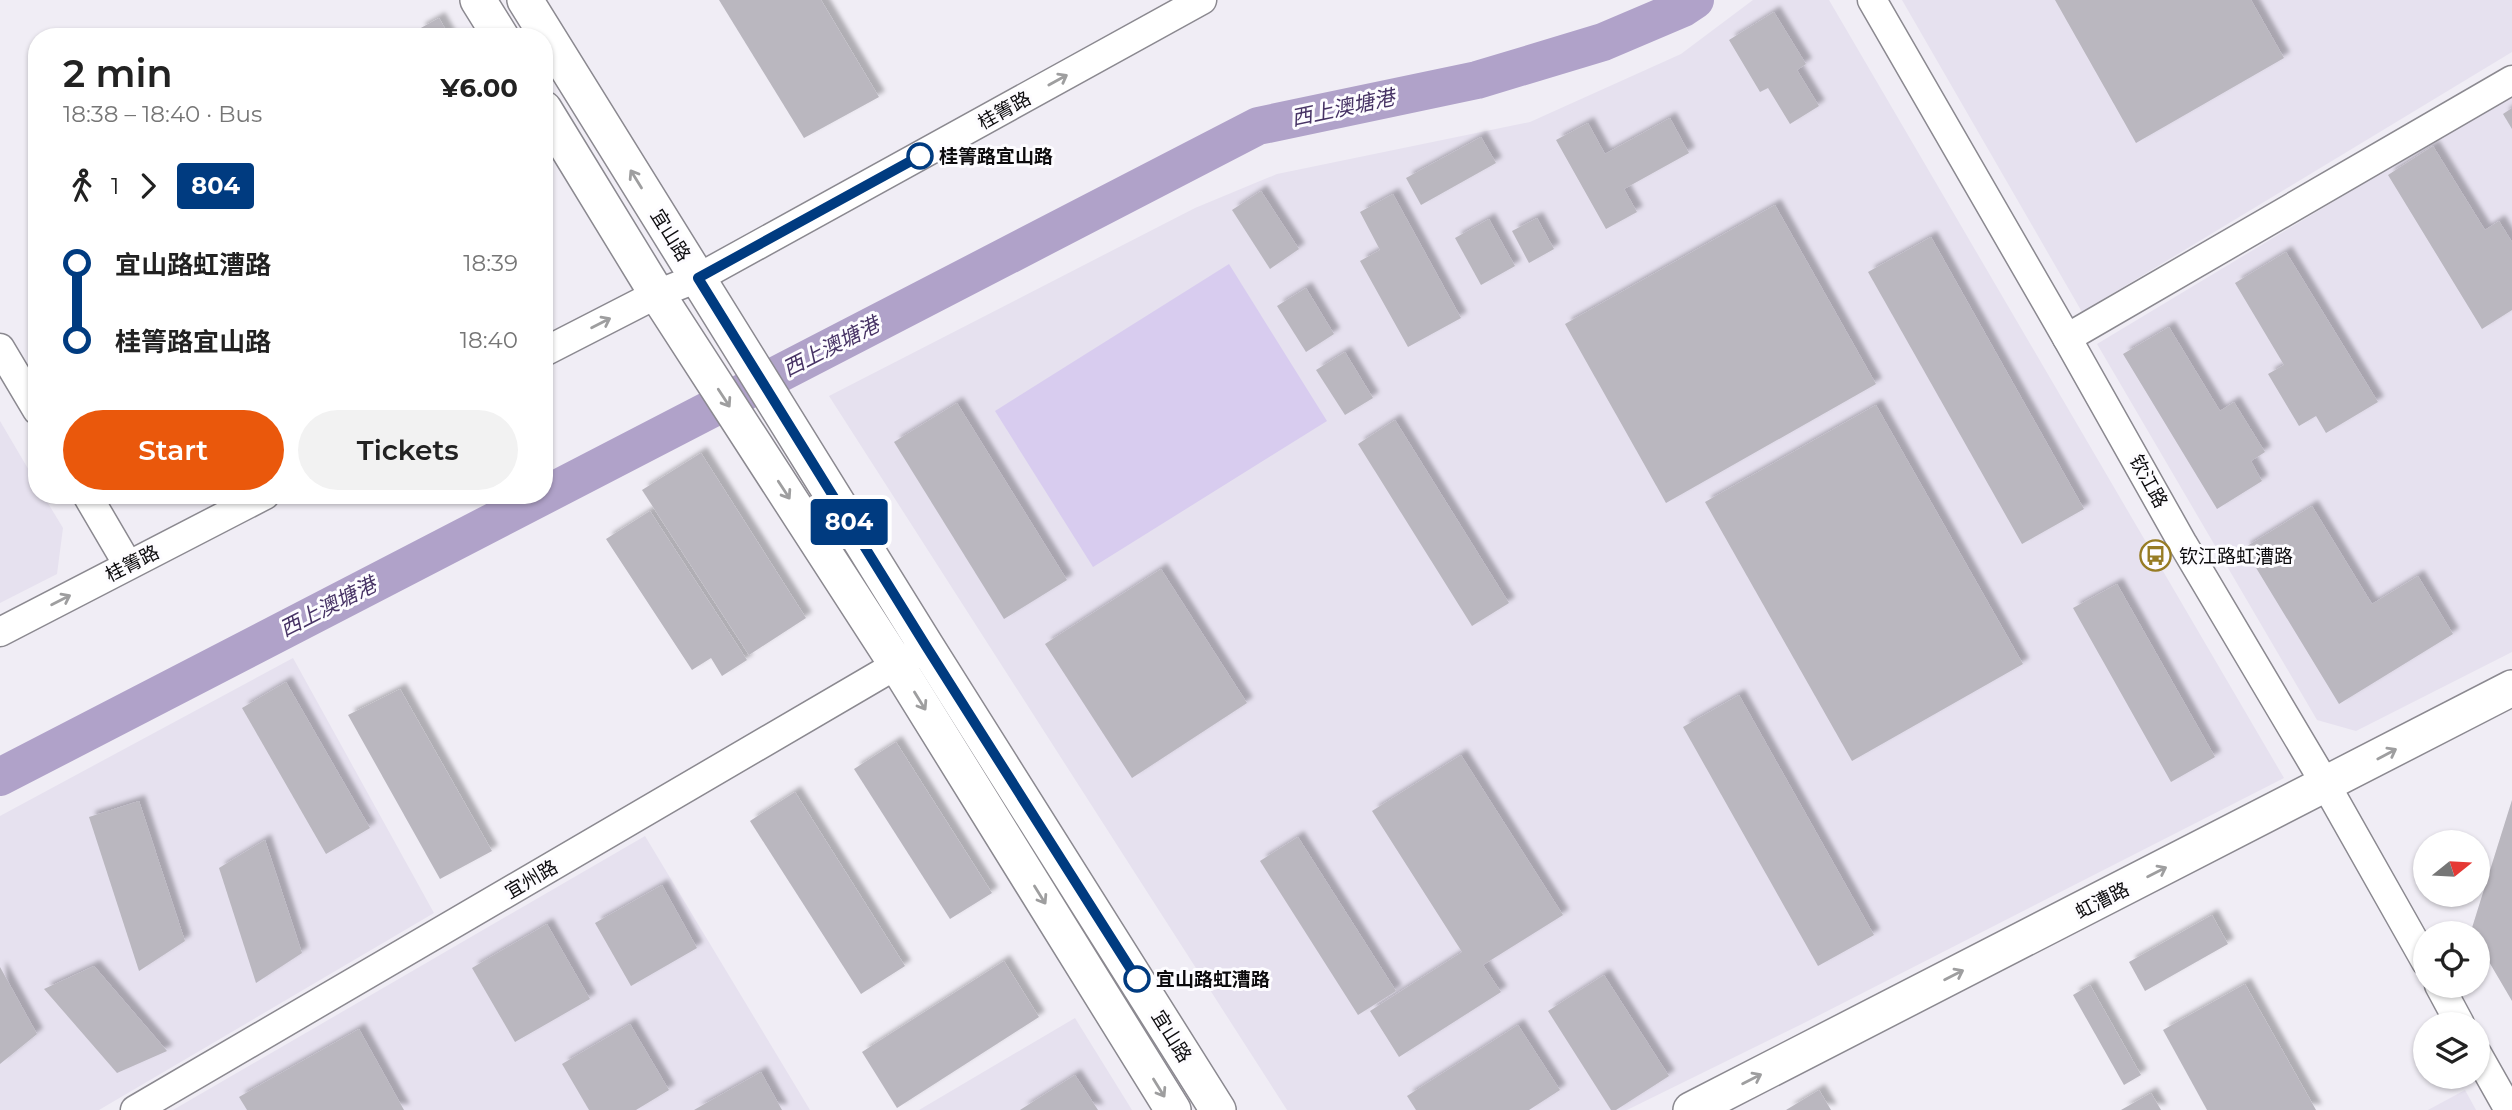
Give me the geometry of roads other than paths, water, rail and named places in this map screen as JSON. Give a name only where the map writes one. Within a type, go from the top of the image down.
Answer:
[{"type":"main road","points":[[478,0],[495,28]]},
{"type":"main road","name":"宜山路","points":[[525,0],[542,28]]},
{"type":"main road","name":"宜山路","points":[[553,45],[1218,1110]]},
{"type":"main road","name":"宜山路","points":[[553,123],[657,294],[897,665],[1173,1110]]},
{"type":"main road","name":"虹漕路","points":[[1691,1110],[2512,688]]},
{"type":"street","name":"桂箐路","points":[[553,347],[657,294],[698,278],[1202,0]]},
{"type":"street","name":"钦江路","points":[[1872,0],[2183,544],[2326,785],[2413,939]]},
{"type":"street","points":[[2067,338],[2512,80]]},
{"type":"street","points":[[0,348],[28,395]]},
{"type":"street","points":[[92,504],[128,565]]},
{"type":"street","name":"桂箐路","points":[[0,632],[247,504]]},
{"type":"street","name":"宜州路","points":[[135,1110],[926,646]]},
{"type":"street","points":[[2490,1076],[2509,1110]]},
{"type":"waterway","name":"西上澳塘港","points":[[553,491],[1258,126],[1477,80],[1603,42],[1683,8],[1695,0]]},
{"type":"waterway","name":"西上澳塘港","points":[[0,777],[528,504]]},
{"type":"place","name":"桂箐路宜山路","points":[[920,156]]},
{"type":"place","name":"钦江路虹漕路","points":[[2156,556]]},
{"type":"place","name":"宜山路虹漕路","points":[[1137,979]]}]
